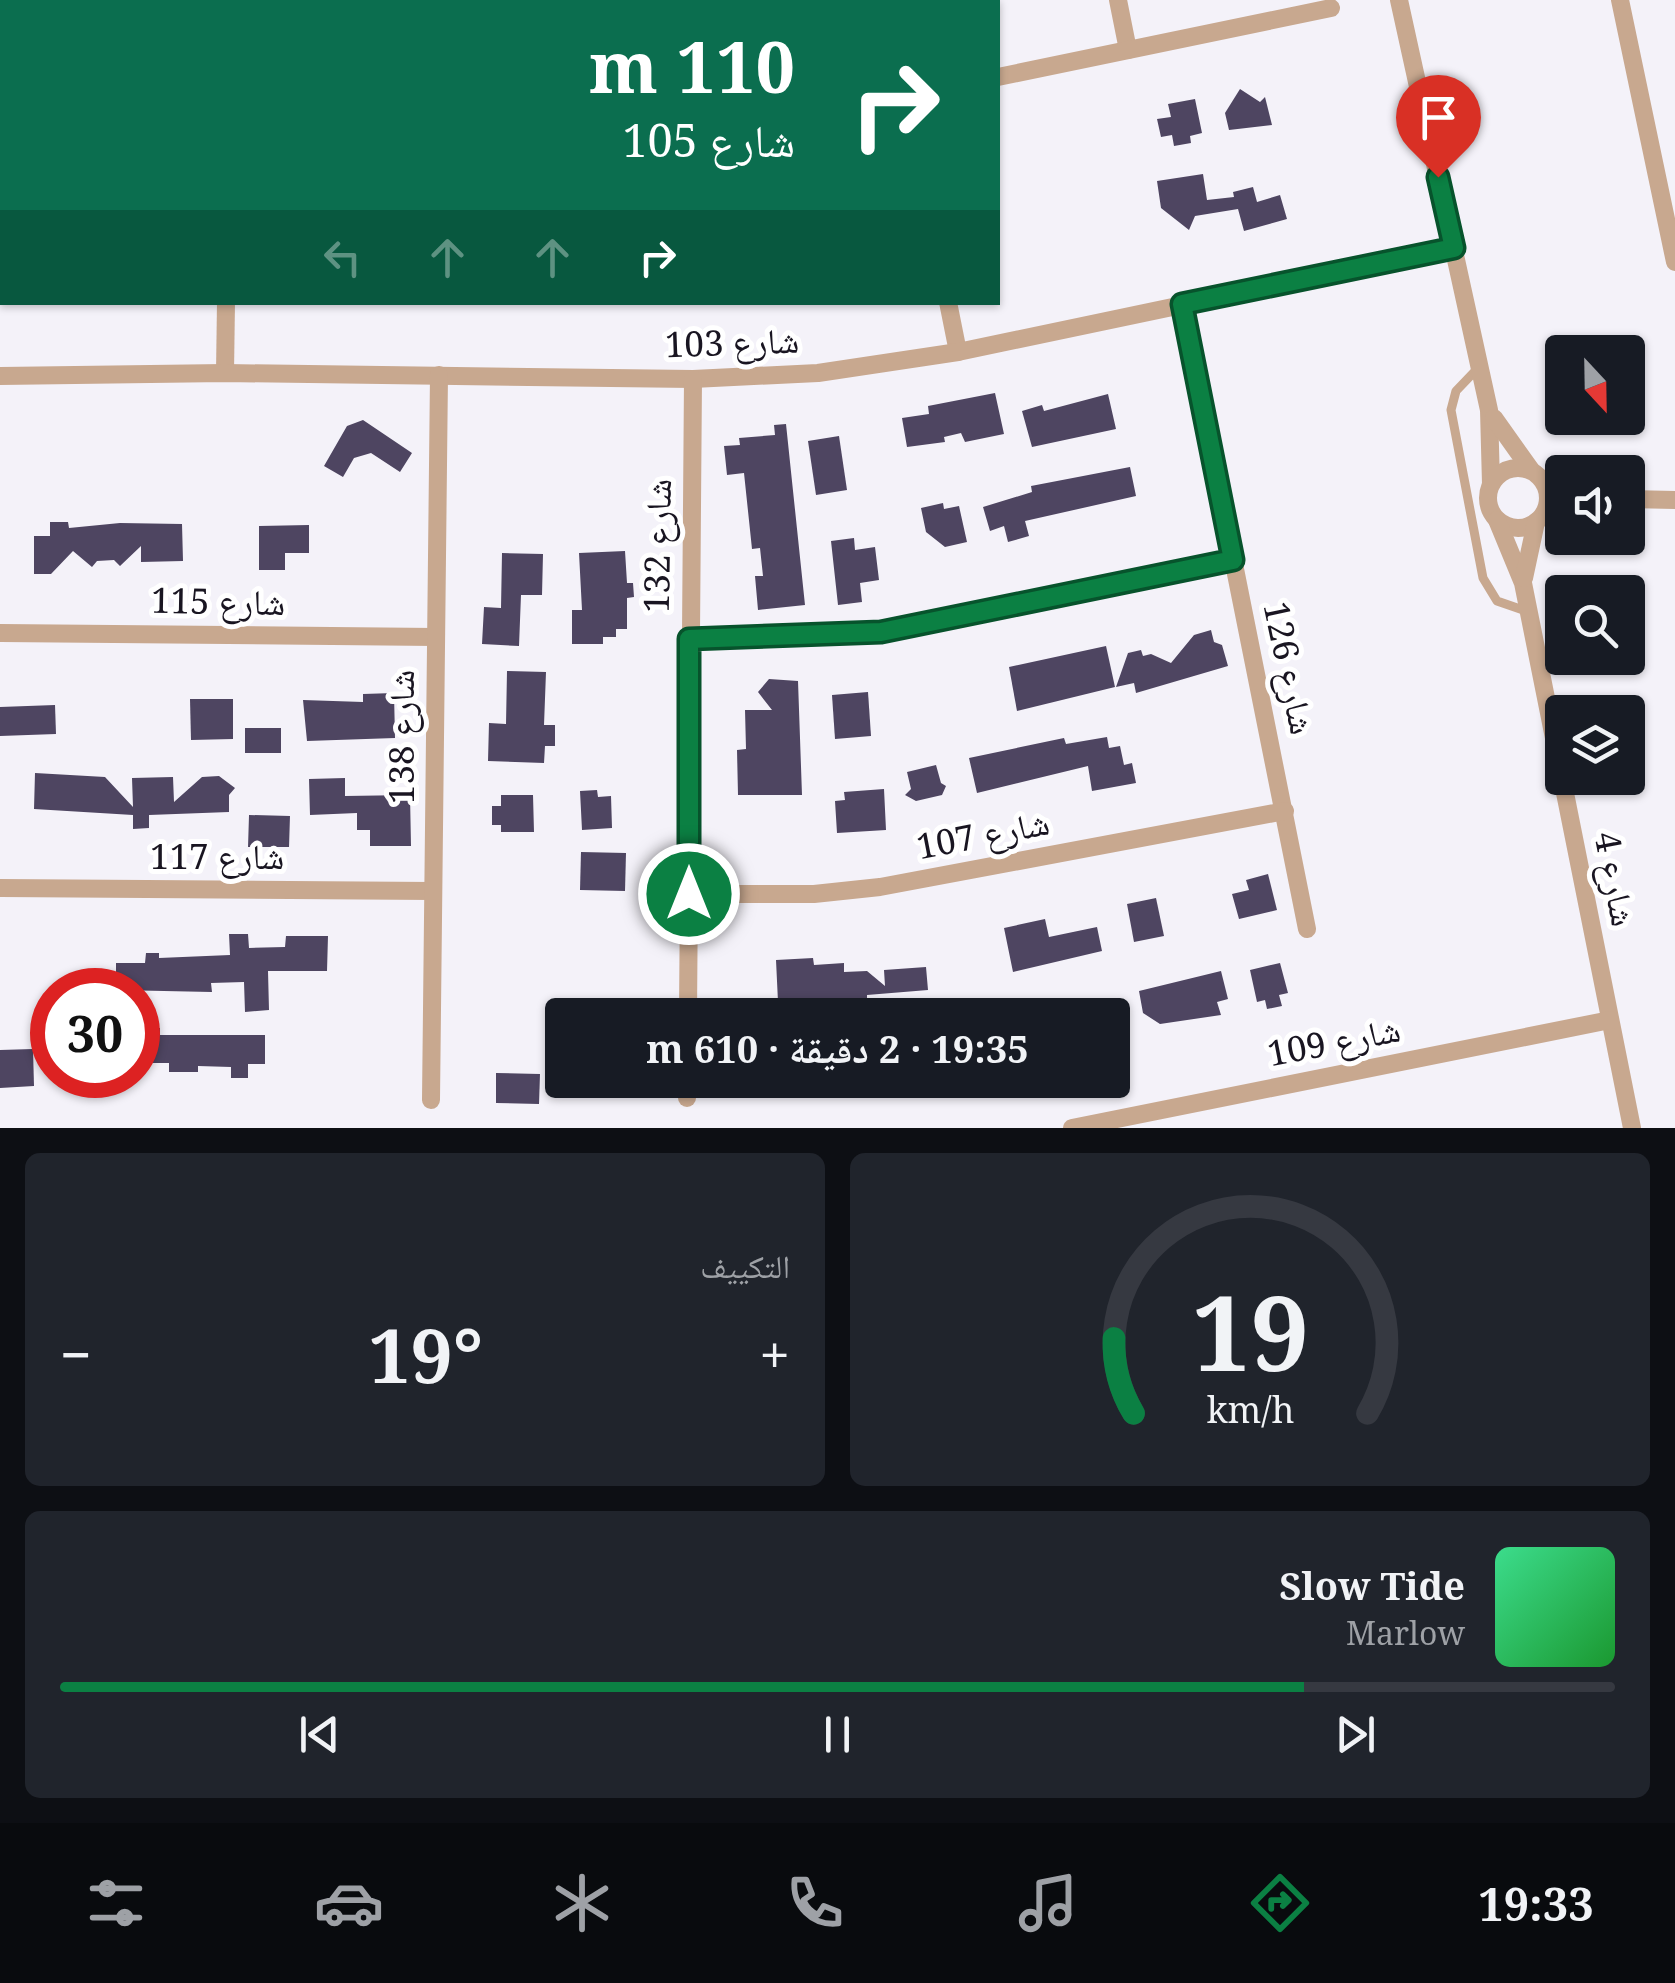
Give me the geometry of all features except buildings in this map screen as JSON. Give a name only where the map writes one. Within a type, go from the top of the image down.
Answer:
[{"type":"street","points":[[1118,0],[1128,50]]},
{"type":"street","points":[[1399,0],[1489,410],[1488,503],[1497,520],[1520,528],[1545,516]]},
{"type":"street","points":[[1620,0],[1675,262]]},
{"type":"street","points":[[1000,76],[1331,8]]},
{"type":"street","name":"شارع 103","points":[[0,376],[225,373],[693,379],[818,373],[958,352],[1454,248]]},
{"type":"street","name":"شارع 126","points":[[1182,304],[1307,929]]},
{"type":"street","points":[[225,373],[226,305]]},
{"type":"street","points":[[949,305],[958,352]]},
{"type":"street","name":"شارع 138","points":[[432,1100],[439,375]]},
{"type":"street","name":"شارع 132","points":[[688,998],[693,379]]},
{"type":"street","points":[[1489,410],[1535,473],[1548,500],[1539,519]]},
{"type":"street","points":[[1491,484],[1504,471],[1545,477]]},
{"type":"street","points":[[1645,499],[1675,500]]},
{"type":"street","name":"شارع 4","points":[[1523,583],[1539,519]]},
{"type":"street","name":"شارع 4","points":[[1497,520],[1523,583],[1632,1128]]},
{"type":"street","points":[[689,639],[881,632],[1233,560]]},
{"type":"street","name":"شارع 115","points":[[0,633],[436,636]]},
{"type":"street","name":"شارع 107","points":[[689,894],[814,894],[880,888],[1286,811]]},
{"type":"street","name":"شارع 117","points":[[0,888],[433,891]]},
{"type":"street","name":"شارع 109","points":[[1072,1128],[1610,1020]]},
{"type":"lane","points":[[1479,368],[1456,391],[1451,410],[1483,578],[1497,601],[1529,612]]},
{"type":"route","points":[[689,894],[689,639],[804,638],[881,632],[1233,560],[1182,304],[1454,248],[1438,177]]}]
